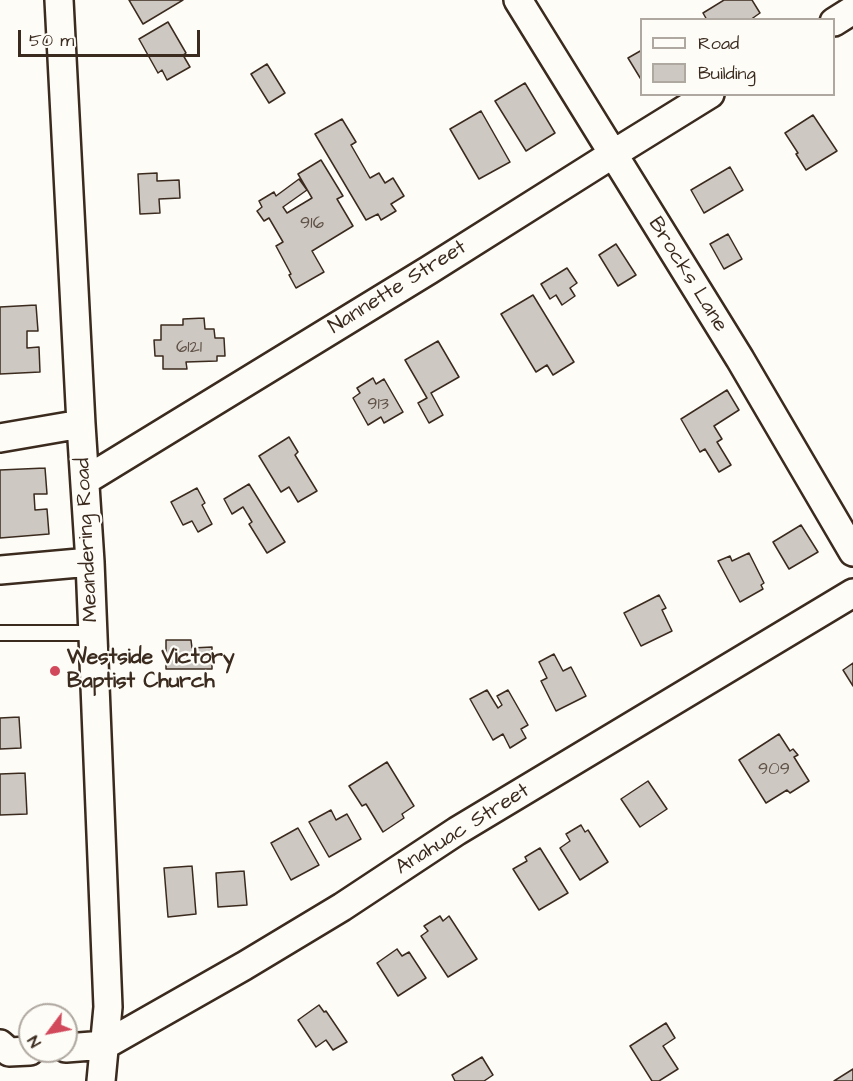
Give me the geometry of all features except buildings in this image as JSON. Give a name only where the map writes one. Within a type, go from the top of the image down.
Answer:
[{"type":"street","name":"Brocks Lane","points":[[518,0],[740,359],[853,552]]},
{"type":"street","name":"Meandering Road","points":[[56,5],[86,480],[93,633],[108,1007],[101,1081]]},
{"type":"street","points":[[835,21],[853,10]]},
{"type":"street","name":"Nannette Street","points":[[86,480],[429,270],[707,96]]},
{"type":"street","points":[[0,438],[81,424]]},
{"type":"street","points":[[0,570],[90,562]]},
{"type":"street","name":"Anahuac Street","points":[[78,1047],[105,1045],[244,966],[342,907],[457,831],[853,593]]},
{"type":"street","points":[[0,1044],[9,1052],[18,1052]]},
{"type":"lane","points":[[0,633],[93,633]]},
{"type":"place","name":"Westside Victory Baptist Church","points":[[55,671]]}]
